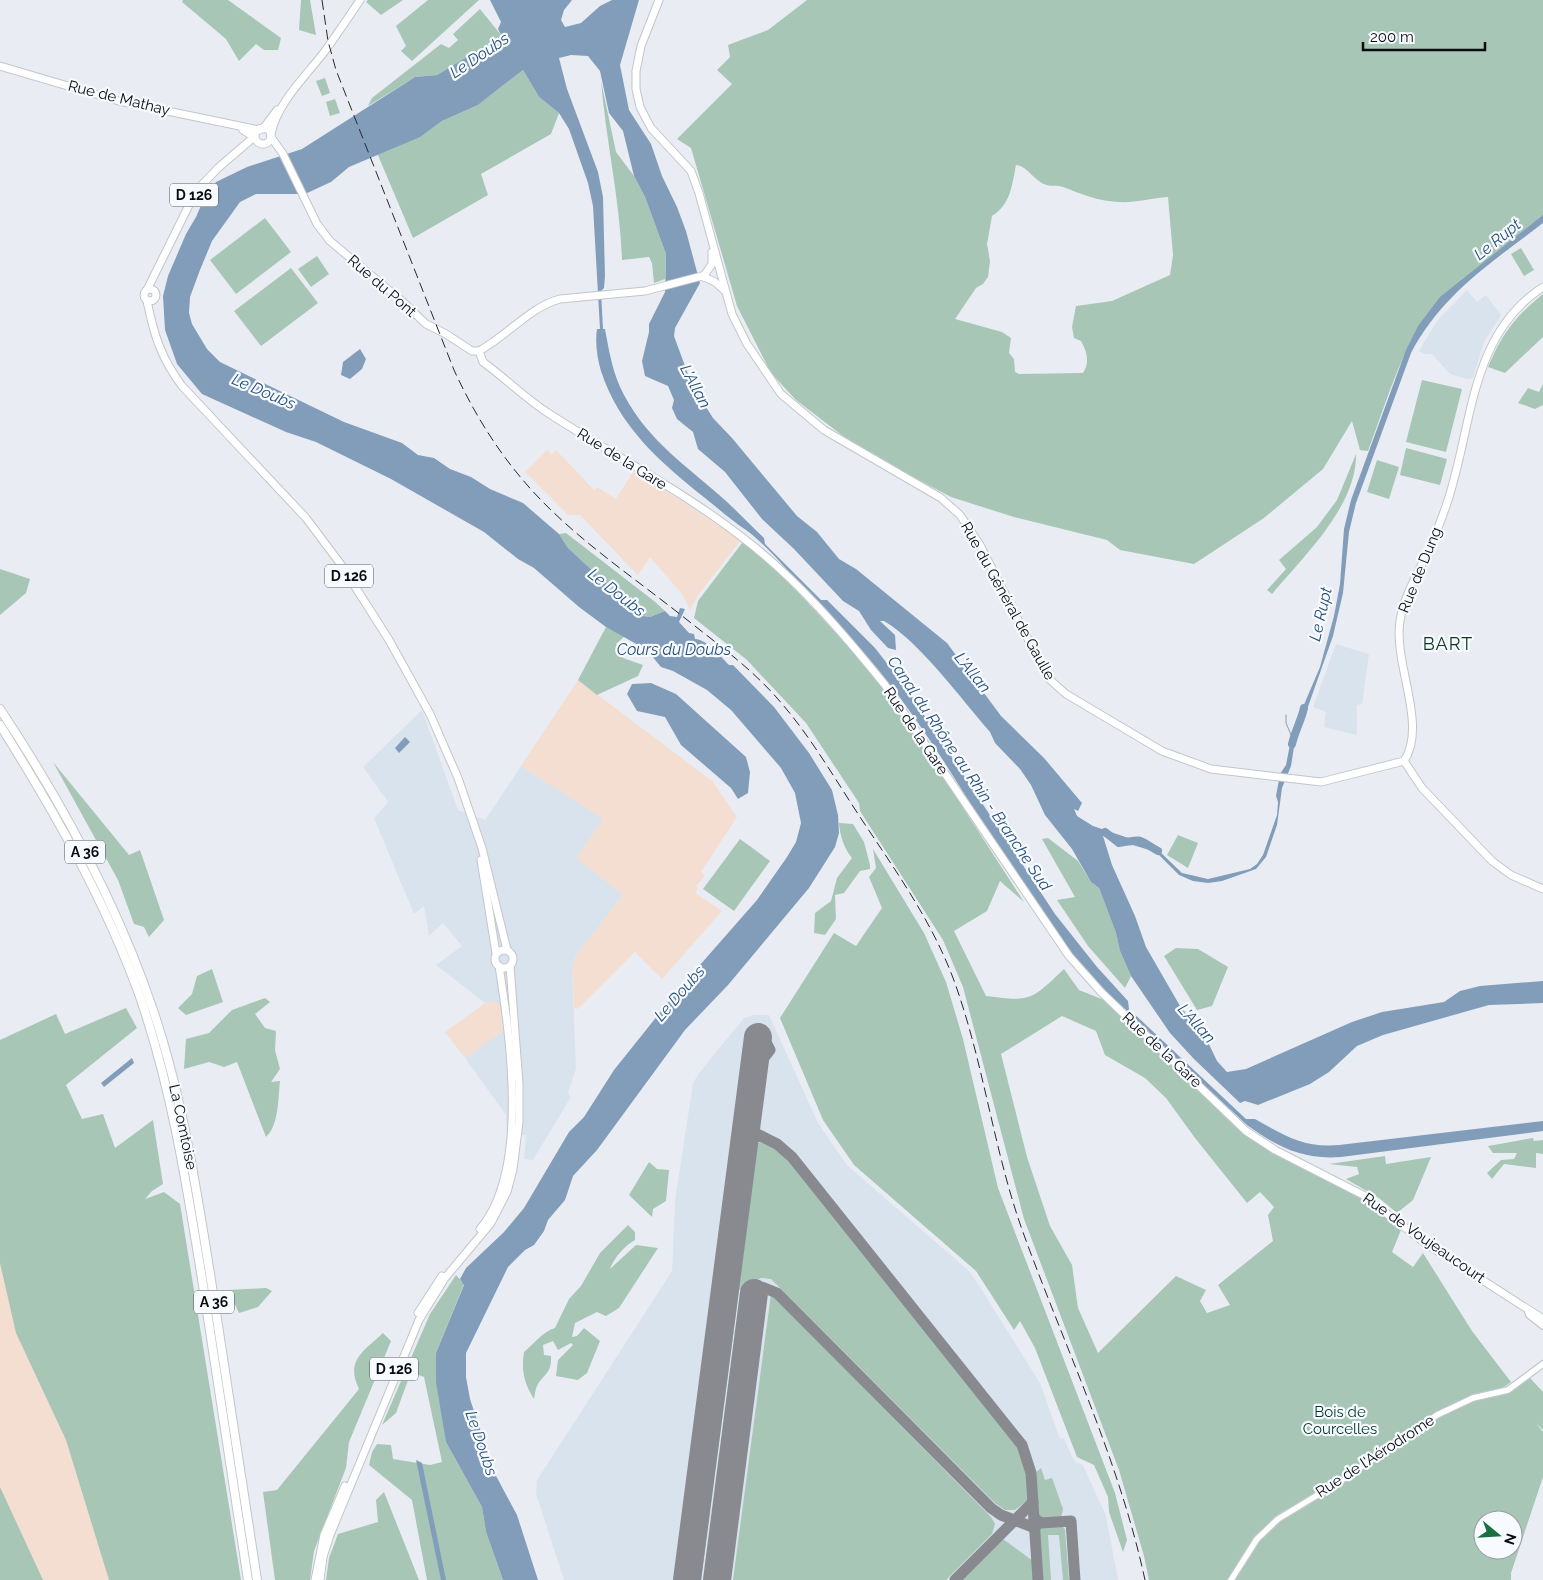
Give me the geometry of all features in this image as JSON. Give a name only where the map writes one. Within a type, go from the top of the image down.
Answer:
[{"type":"highway","name":"La Comtoise","points":[[0,710],[55,797],[96,872],[123,930],[159,1027],[180,1110],[193,1173],[257,1580]]},
{"type":"highway","name":"La Comtoise","points":[[0,725],[47,802],[86,873],[120,946],[151,1031],[168,1095],[187,1189],[248,1580]]},
{"type":"main road","points":[[254,137],[291,94],[343,26],[360,0]]},
{"type":"main road","points":[[659,0],[641,46],[636,71],[636,89],[640,107],[651,128],[691,171],[700,193],[710,232],[712,264],[702,276]]},
{"type":"main road","name":"Rue de Mathay","points":[[0,66],[119,101],[239,127],[261,129]]},
{"type":"main road","points":[[260,144],[270,138],[276,119],[291,94]]},
{"type":"main road","name":"Rue de Mathay","points":[[239,127],[248,132],[260,144]]},
{"type":"main road","points":[[261,129],[268,130],[270,138]]},
{"type":"main road","points":[[241,149],[247,141],[248,132]]},
{"type":"main road","name":"D 126","points":[[151,290],[165,255],[196,191],[218,168],[254,137]]},
{"type":"main road","name":"Rue du Pont","points":[[270,138],[281,151],[317,224],[330,240],[403,302],[422,321],[472,351],[479,351]]},
{"type":"main road","name":"D 126","points":[[241,149],[260,144]]},
{"type":"main road","name":"Rue du Général de Gaulle","points":[[710,232],[732,314],[747,344],[781,394],[832,436],[941,498],[960,514],[980,545],[1048,678],[1066,694],[1166,753],[1211,769],[1321,782],[1404,761]]},
{"type":"main road","points":[[479,351],[549,302],[604,293],[645,291],[720,272]]},
{"type":"main road","points":[[702,276],[726,292]]},
{"type":"main road","name":"Rue de Dung","points":[[1404,761],[1411,750],[1413,730],[1403,667],[1400,622],[1406,596],[1429,550],[1446,504],[1483,362],[1498,332],[1520,305],[1543,287]]},
{"type":"main road","points":[[151,290],[156,296],[150,301],[143,294],[151,290]]},
{"type":"main road","name":"D 126","points":[[150,301],[153,330],[165,361],[182,386],[306,518],[369,606],[419,694],[444,744],[470,811],[495,898],[507,950]]},
{"type":"main road","name":"Rue de la Gare","points":[[479,351],[483,362],[537,406],[707,512],[744,538],[792,580],[859,652],[886,685],[1038,913],[1069,956],[1095,987],[1246,1131],[1275,1150],[1301,1163]]},
{"type":"main road","name":"D 126","points":[[419,694],[457,782],[476,839],[496,954]]},
{"type":"main road","points":[[1404,761],[1422,788],[1492,861],[1511,875],[1543,889]]},
{"type":"main road","points":[[500,950],[507,950],[513,957],[510,966],[505,968],[498,966],[495,960],[496,954],[500,950]]},
{"type":"main road","name":"D 126","points":[[315,1580],[324,1535],[412,1325],[434,1286],[484,1225],[503,1184],[511,1128],[512,1090],[498,966]]},
{"type":"main road","name":"D 126","points":[[320,1580],[330,1535],[419,1320],[446,1278],[491,1223],[512,1178],[519,1122],[519,1084],[510,966]]},
{"type":"main road","name":"Rue de Voujeaucourt","points":[[1301,1163],[1363,1195],[1425,1243],[1543,1319]]},
{"type":"street","points":[[1527,1309],[1529,1315],[1543,1326]]},
{"type":"street","name":"Rue de l'Aérodrome","points":[[1231,1580],[1257,1539],[1278,1519],[1339,1482],[1436,1416],[1473,1398],[1508,1390],[1543,1364]]},
{"type":"shaded area","points":[[1467,290],[1477,302],[1486,295],[1501,315],[1484,342],[1473,378],[1467,379],[1450,374],[1432,354],[1424,354],[1419,351],[1437,321]]},
{"type":"shaded area","points":[[547,450],[552,455],[556,450],[594,490],[597,487],[616,499],[634,470],[741,540],[698,595],[690,610],[683,595],[650,557],[638,575],[580,515],[568,515],[525,472]]},
{"type":"shaded area","points":[[1336,644],[1369,654],[1362,704],[1357,705],[1357,735],[1324,727],[1326,712],[1313,707]]},
{"type":"shaded area","points":[[578,680],[712,781],[737,817],[701,872],[705,876],[696,886],[698,888],[695,893],[722,911],[662,979],[635,952],[578,1009],[574,1007],[572,968],[575,957],[623,895],[576,858],[603,819],[521,766]]},
{"type":"shaded area","points":[[422,710],[458,810],[485,820],[521,766],[604,819],[577,858],[623,895],[575,957],[572,968],[576,1069],[568,1093],[571,1097],[533,1160],[524,1159],[526,1135],[507,1135],[506,1115],[465,1058],[504,1030],[488,1001],[485,1003],[436,965],[462,946],[443,923],[429,936],[424,906],[414,914],[374,818],[388,802],[363,767]]},
{"type":"shaded area","points":[[488,1001],[501,1004],[504,1030],[465,1058],[445,1032]]},
{"type":"shaded area","points":[[754,1015],[769,1015],[818,1123],[847,1165],[968,1270],[977,1282],[1040,1383],[1060,1439],[1064,1438],[1072,1457],[1076,1462],[1083,1465],[1106,1516],[1118,1580],[564,1580],[536,1494],[537,1480],[672,1271],[675,1201],[693,1083],[744,1018]]},
{"type":"shaded area","points":[[0,1127],[200,1580],[0,1580]]},
{"type":"green space","points":[[183,0],[228,0],[281,38],[278,50],[264,50],[256,44],[239,61],[226,39],[182,2]]},
{"type":"green space","points":[[301,0],[310,0],[316,35],[299,30]]},
{"type":"green space","points":[[368,0],[403,0],[381,15],[366,2]]},
{"type":"green space","points":[[428,0],[479,0],[412,61],[401,51],[406,46],[396,26]]},
{"type":"green space","points":[[807,0],[1543,0],[1543,218],[1457,285],[1427,315],[1409,344],[1390,389],[1368,451],[1360,450],[1352,421],[1323,469],[1264,518],[1194,564],[1120,550],[1107,540],[1014,517],[951,497],[860,449],[796,400],[771,373],[737,306],[691,148],[677,139],[732,84],[717,70],[730,57],[728,45],[768,30]],"holes":[[[1016,165],[1044,184],[1063,187],[1104,200],[1124,202],[1168,197],[1173,255],[1170,275],[1112,301],[1076,306],[1072,327],[1074,338],[1081,341],[1086,353],[1087,361],[1083,373],[1019,374],[1015,372],[1014,359],[1009,353],[1011,338],[1002,332],[955,319],[976,288],[983,284],[988,277],[990,261],[987,244],[992,216],[1007,200],[1012,187]]]},
{"type":"green space","points":[[480,9],[501,35],[437,75],[415,77],[368,106],[372,98],[441,44],[449,48],[458,40],[453,34]]},
{"type":"green space","points":[[523,70],[539,97],[559,113],[551,134],[481,174],[488,195],[413,238],[377,153],[422,135],[442,121],[478,105]]},
{"type":"green space","points":[[325,78],[330,93],[322,96],[316,81]]},
{"type":"green space","points":[[601,81],[616,152],[634,176],[645,197],[666,254],[665,279],[654,283],[652,263],[649,257],[622,260],[619,215]]},
{"type":"green space","points":[[335,99],[340,113],[330,116],[326,102]]},
{"type":"green space","points":[[265,218],[291,252],[236,294],[210,260]]},
{"type":"green space","points":[[1521,248],[1534,270],[1524,276],[1511,254]]},
{"type":"green space","points":[[317,256],[329,274],[311,287],[298,269]]},
{"type":"green space","points":[[291,268],[318,303],[261,346],[234,311]]},
{"type":"green space","points":[[1543,294],[1543,337],[1505,373],[1488,367],[1510,326]]},
{"type":"green space","points":[[1422,380],[1462,389],[1446,452],[1406,442]]},
{"type":"green space","points":[[1543,384],[1543,405],[1535,409],[1518,403],[1528,388],[1539,392]]},
{"type":"green space","points":[[1406,448],[1447,459],[1440,485],[1400,475]]},
{"type":"green space","points":[[1356,454],[1354,473],[1348,493],[1338,511],[1326,530],[1272,594],[1267,590],[1286,569],[1279,560],[1317,527],[1337,500]]},
{"type":"green space","points":[[1377,460],[1399,467],[1389,499],[1367,492]]},
{"type":"green space","points":[[566,533],[665,611],[650,617],[636,615],[622,605],[613,595],[608,585],[568,548],[559,534]]},
{"type":"green space","name":"Bois de Courcelles","points":[[742,543],[746,544],[782,575],[872,672],[918,738],[1024,902],[1000,881],[987,911],[954,931],[986,996],[1013,999],[1030,996],[1037,993],[1064,969],[1079,990],[1104,1000],[1243,1134],[1367,1202],[1401,1230],[1392,1252],[1413,1267],[1423,1253],[1472,1331],[1511,1382],[1504,1387],[1510,1393],[1530,1378],[1543,1392],[1543,1430],[1536,1423],[1543,1432],[1543,1477],[1523,1537],[1523,1510],[1473,1510],[1473,1560],[1515,1560],[1511,1580],[1149,1580],[1119,1470],[1024,1219],[963,987],[943,940],[860,811],[859,803],[806,723],[747,660],[694,618],[698,601]],"holes":[[[1062,1016],[1096,1031],[1105,1055],[1145,1078],[1166,1098],[1247,1203],[1260,1192],[1274,1207],[1268,1215],[1273,1241],[1218,1285],[1230,1305],[1207,1313],[1200,1301],[1206,1290],[1176,1276],[1098,1353],[1078,1308],[1072,1265],[1050,1226],[1027,1157],[1001,1054]]]},
{"type":"green space","points":[[0,569],[30,579],[26,593],[0,615]]},
{"type":"green space","points":[[606,627],[625,636],[616,644],[623,658],[643,665],[638,676],[597,695],[578,680]]},
{"type":"green space","points":[[53,762],[129,855],[140,850],[164,920],[149,937],[144,927],[134,924],[118,880]]},
{"type":"green space","points":[[839,823],[853,824],[864,842],[870,869],[860,871],[844,893],[835,895],[836,919],[825,935],[814,933],[815,913],[831,901],[837,878],[852,858],[843,842]]},
{"type":"green space","points":[[1178,835],[1198,843],[1188,868],[1167,855]]},
{"type":"green space","points":[[1048,838],[1078,861],[1091,882],[1099,888],[1116,933],[1120,951],[1131,976],[1125,988],[1088,946],[1057,900],[1075,897],[1042,839]]},
{"type":"green space","points":[[740,839],[770,861],[734,911],[703,889]]},
{"type":"green space","points":[[873,849],[924,933],[946,982],[963,1039],[998,1188],[1115,1493],[1127,1540],[1123,1552],[1109,1512],[1108,1497],[1094,1465],[1077,1457],[1035,1348],[1020,1321],[1014,1330],[976,1271],[854,1165],[823,1120],[780,1018],[834,933],[856,946],[882,908],[869,877],[876,868]]},
{"type":"green space","points":[[1176,948],[1198,949],[1228,967],[1212,1006],[1197,1010],[1164,956]]},
{"type":"green space","points":[[212,969],[223,1002],[186,1015],[178,1008],[192,994],[197,976]]},
{"type":"green space","points":[[265,998],[270,1002],[255,1014],[265,1028],[276,1031],[275,1050],[280,1069],[271,1082],[280,1081],[276,1119],[266,1137],[237,1062],[224,1067],[209,1062],[184,1069],[186,1039],[209,1033],[232,1010]]},
{"type":"green space","points":[[126,1008],[137,1028],[66,1085],[82,1119],[103,1114],[115,1148],[153,1120],[163,1184],[152,1191],[145,1199],[164,1192],[180,1204],[241,1580],[109,1580],[66,1440],[16,1333],[0,1263],[0,1040],[56,1014],[65,1034]]},
{"type":"green space","points":[[1533,1138],[1534,1141],[1543,1140],[1543,1154],[1536,1153],[1536,1168],[1504,1164],[1492,1179],[1487,1173],[1501,1160],[1514,1159],[1517,1153],[1493,1153],[1488,1146]]},
{"type":"green space","points":[[764,1141],[778,1148],[788,1158],[1020,1448],[1028,1471],[1029,1499],[1015,1510],[1005,1510],[995,1503],[771,1279],[761,1278],[739,1290],[701,1580],[694,1580],[750,1151],[755,1144]]},
{"type":"green space","points":[[1385,1156],[1386,1164],[1431,1157],[1413,1200],[1397,1213],[1379,1198],[1346,1179],[1359,1174],[1357,1167],[1329,1164]]},
{"type":"green space","points":[[649,1162],[657,1169],[669,1170],[666,1201],[653,1209],[652,1217],[629,1195]]},
{"type":"green space","points":[[628,1225],[635,1232],[635,1240],[620,1253],[610,1269],[636,1245],[658,1248],[619,1308],[606,1316],[597,1312],[575,1323],[572,1337],[577,1336],[584,1328],[600,1341],[587,1373],[578,1380],[556,1376],[558,1360],[573,1345],[571,1343],[558,1350],[553,1341],[543,1345],[544,1355],[551,1356],[551,1362],[549,1370],[537,1386],[534,1399],[524,1376],[524,1352],[542,1335],[555,1328],[569,1299],[581,1286],[600,1253]]},
{"type":"green space","points":[[456,1275],[464,1284],[436,1353],[446,1442],[482,1507],[486,1532],[503,1580],[427,1580],[412,1500],[369,1465],[372,1452],[377,1444],[391,1445],[393,1459],[430,1465],[442,1462],[424,1377],[411,1372],[396,1413],[382,1425],[430,1314]]},
{"type":"green space","points":[[266,1288],[272,1291],[258,1307],[239,1313],[228,1290]]},
{"type":"green space","points":[[771,1294],[991,1517],[995,1524],[992,1534],[946,1580],[733,1580]]},
{"type":"green space","points":[[383,1333],[391,1341],[349,1442],[346,1468],[314,1551],[310,1580],[275,1580],[263,1492],[277,1490],[359,1389],[355,1379],[355,1363],[363,1351]]},
{"type":"green space","points":[[1041,1468],[1045,1480],[1052,1478],[1063,1509],[1061,1518],[1042,1519],[1037,1517],[1034,1474]]},
{"type":"green space","points":[[0,1487],[43,1580],[0,1580]]},
{"type":"green space","points":[[384,1492],[419,1580],[326,1580],[329,1558],[338,1534],[378,1522],[376,1500]]},
{"type":"green space","points":[[1060,1524],[1065,1529],[1069,1580],[1063,1580],[1059,1535],[1048,1535],[1051,1580],[1041,1580],[1038,1529],[1042,1526]]},
{"type":"green space","points":[[1003,1539],[1033,1561],[1035,1580],[960,1580]]},
{"type":"water","points":[[490,0],[572,0],[564,10],[561,20],[565,27],[581,23],[600,6],[612,0],[639,0],[620,65],[629,110],[651,144],[662,176],[677,207],[686,231],[700,283],[675,328],[674,336],[692,385],[713,418],[797,516],[817,532],[839,559],[856,569],[947,643],[1001,716],[1044,758],[1082,803],[1078,811],[1074,809],[1077,816],[1093,826],[1155,847],[1182,873],[1208,879],[1250,869],[1257,864],[1263,855],[1277,815],[1278,802],[1276,796],[1280,774],[1286,765],[1292,734],[1296,735],[1291,766],[1282,788],[1277,825],[1266,857],[1256,869],[1222,881],[1208,883],[1193,881],[1179,875],[1156,852],[1103,836],[1112,865],[1135,916],[1146,947],[1180,1006],[1206,1038],[1217,1061],[1227,1072],[1246,1069],[1352,1022],[1382,1012],[1444,1002],[1460,991],[1480,986],[1543,981],[1543,1003],[1489,1005],[1383,1035],[1357,1046],[1329,1072],[1310,1084],[1258,1105],[1245,1101],[1240,1103],[1194,1059],[1170,1033],[1131,976],[1120,951],[1116,933],[1099,888],[1091,882],[1072,849],[1045,815],[1031,785],[1020,769],[995,743],[990,732],[940,672],[912,643],[898,630],[884,621],[880,621],[895,635],[896,650],[888,648],[871,630],[859,611],[843,601],[794,549],[762,519],[725,472],[698,449],[693,432],[677,419],[672,408],[674,400],[668,386],[645,376],[642,361],[649,324],[665,292],[666,254],[645,197],[634,176],[623,131],[609,113],[600,71],[588,56],[571,55],[559,58],[567,89],[598,172],[603,197],[605,276],[604,288],[601,291],[603,329],[605,329],[614,371],[624,395],[634,412],[657,440],[731,506],[764,538],[765,544],[821,600],[827,600],[875,648],[907,689],[1055,914],[1097,967],[1128,1001],[1129,1009],[1246,1119],[1255,1119],[1295,1140],[1305,1143],[1339,1145],[1543,1121],[1543,1131],[1341,1157],[1302,1154],[1280,1146],[1247,1125],[1121,1006],[1052,928],[1020,882],[929,739],[869,659],[760,541],[673,471],[643,442],[619,410],[601,371],[597,355],[596,334],[597,329],[600,329],[593,206],[588,183],[569,129],[559,113],[539,97],[523,70],[478,105],[442,121],[420,137],[349,167],[331,182],[305,194],[256,194],[240,202],[212,241],[190,297],[189,313],[192,324],[207,349],[220,362],[344,422],[402,443],[418,455],[434,458],[450,469],[471,477],[490,489],[523,503],[559,534],[568,548],[608,585],[613,595],[622,605],[636,615],[650,617],[665,611],[670,616],[677,617],[680,608],[685,609],[679,622],[689,633],[694,634],[695,639],[705,642],[729,665],[733,665],[774,707],[809,753],[832,790],[838,815],[839,833],[835,847],[809,888],[728,985],[685,1030],[597,1150],[573,1176],[565,1200],[548,1220],[544,1231],[534,1245],[525,1250],[508,1267],[466,1353],[466,1377],[470,1399],[495,1474],[517,1515],[538,1580],[503,1580],[486,1532],[482,1507],[446,1442],[436,1382],[436,1353],[464,1285],[460,1279],[466,1268],[504,1232],[524,1208],[569,1132],[584,1117],[614,1070],[678,990],[757,900],[787,857],[796,842],[801,823],[795,793],[781,768],[731,710],[707,690],[673,671],[661,667],[647,650],[606,627],[579,607],[534,568],[518,559],[484,532],[391,479],[316,442],[286,432],[202,394],[177,364],[165,330],[163,296],[168,276],[186,234],[206,194],[216,182],[247,167],[302,149],[415,77],[437,75],[495,40],[501,35],[498,29],[501,22]]},
{"type":"water","points":[[1543,215],[1543,223],[1487,266],[1453,296],[1423,332],[1411,353],[1356,503],[1349,532],[1343,593],[1333,636],[1304,718],[1301,717],[1303,707],[1320,667],[1334,616],[1340,584],[1344,529],[1351,500],[1406,350],[1418,326],[1440,297]]},
{"type":"water","points":[[360,349],[366,359],[362,369],[350,379],[341,375],[343,362]]},
{"type":"water","points":[[651,683],[676,694],[746,757],[750,772],[748,793],[738,799],[731,788],[681,745],[665,717],[637,711],[627,694],[632,684]]},
{"type":"water","points":[[405,737],[410,742],[399,753],[395,748]]},
{"type":"water","points":[[132,1058],[134,1063],[104,1087],[101,1083]]},
{"type":"water","points":[[416,1460],[422,1463],[446,1580],[441,1580]]},
{"type":"waterway","name":"Le Rupt","points":[[1292,744],[1304,708]]},
{"type":"waterway","points":[[1286,715],[1286,723],[1292,737]]},
{"type":"waterway","name":"Le Rupt","points":[[1105,832],[1119,843],[1140,841],[1158,851]]},
{"type":"taxiway","points":[[754,1071],[770,1050],[767,1044],[762,1043],[755,1046],[753,1053],[756,1058]]},
{"type":"taxiway","points":[[748,1119],[753,1132],[777,1144],[792,1157],[1022,1445],[1031,1473],[1038,1580]]},
{"type":"taxiway","points":[[744,1147],[752,1138],[761,1136]]},
{"type":"taxiway","points":[[754,1293],[762,1287],[777,1293],[991,1508],[1001,1515],[1035,1528],[1037,1524]]},
{"type":"taxiway","points":[[955,1580],[1033,1502]]},
{"type":"taxiway","points":[[1034,1518],[1041,1523],[1071,1521],[1075,1580]]},
{"type":"runway","points":[[687,1580],[758,1037]]},
{"type":"runway","points":[[717,1580],[754,1293]]},
{"type":"railway","points":[[322,0],[328,41],[336,70],[454,370],[468,399],[493,440],[522,479],[559,518],[724,649],[772,693],[814,745],[928,923],[958,992],[976,1052],[997,1144],[1014,1205],[1040,1278],[1106,1448],[1134,1535],[1145,1580]]},
{"type":"district","name":"BART","points":[[1448,644]]},
{"type":"water label","name":"Le Doubs","points":[[479,55]]},
{"type":"water label","name":"L'Allan","points":[[696,386]]},
{"type":"water label","name":"Le Doubs","points":[[264,391]]},
{"type":"water label","name":"Le Doubs","points":[[617,592]]},
{"type":"water label","name":"Cours du Doubs","points":[[674,649]]},
{"type":"water label","name":"L'Allan","points":[[973,672]]},
{"type":"water label","name":"Canal du Rhône au Rhin - Branche Sud","points":[[970,773]]},
{"type":"water label","name":"Le Doubs","points":[[679,993]]},
{"type":"water label","name":"L'Allan","points":[[1197,1023]]},
{"type":"water label","name":"Le Doubs","points":[[482,1443]]}]
